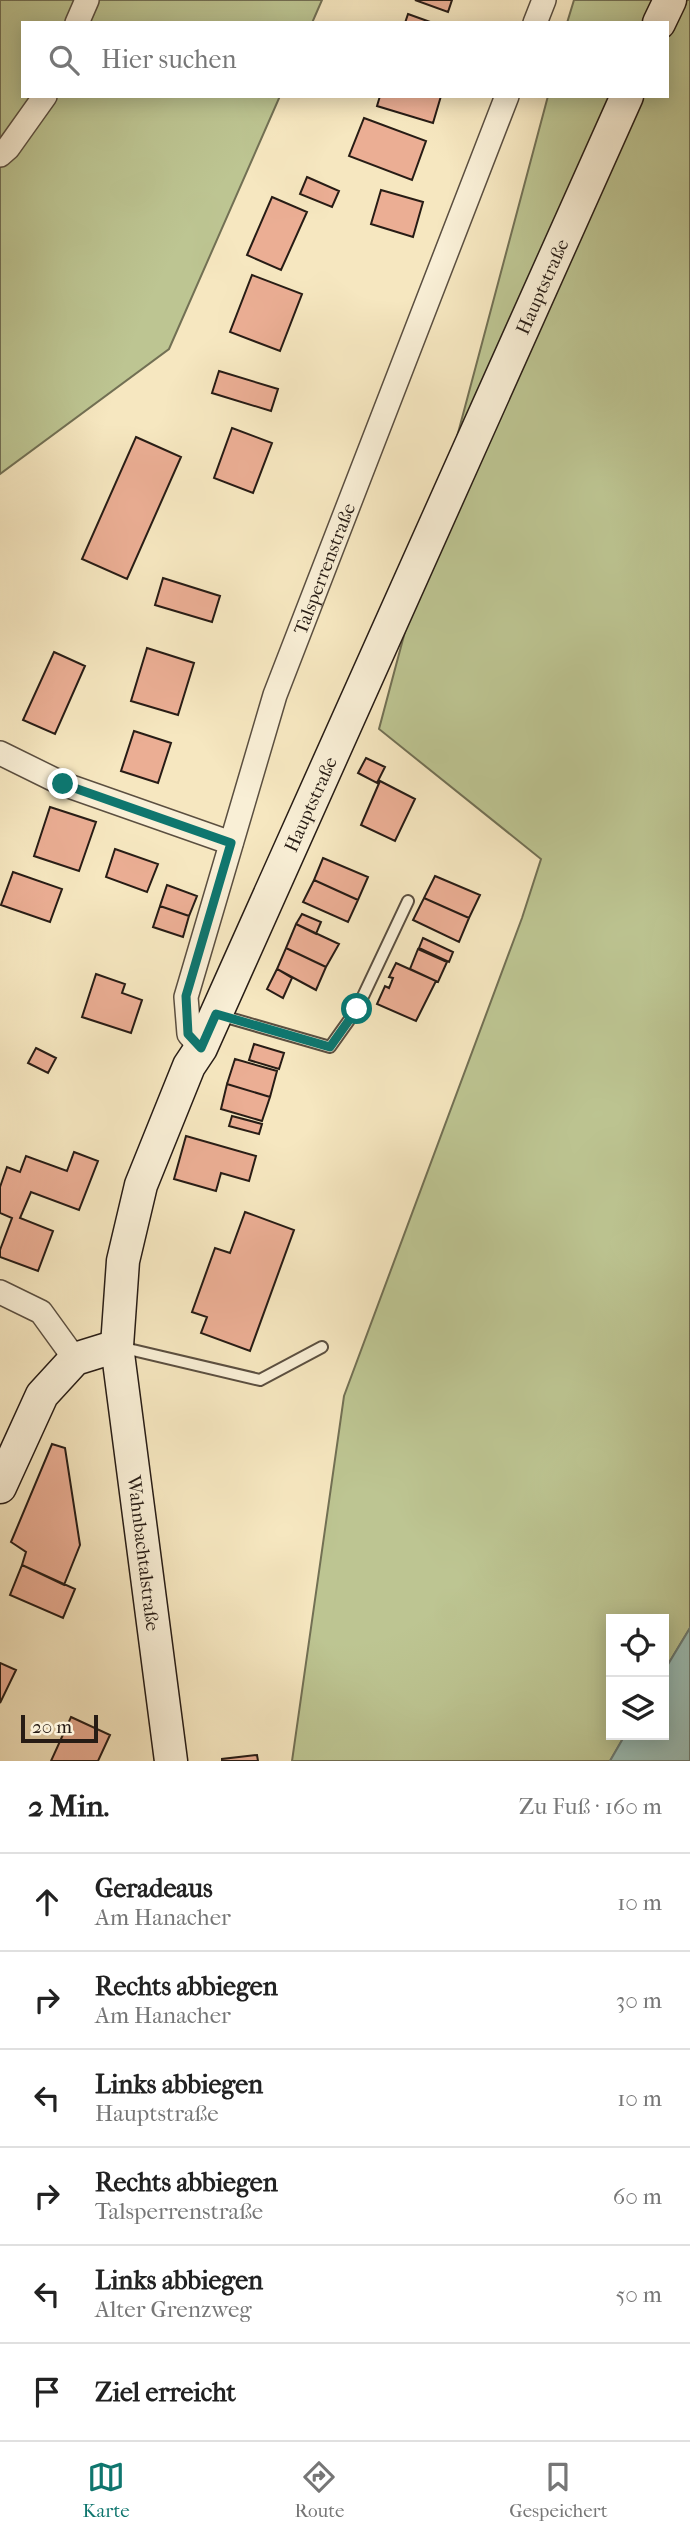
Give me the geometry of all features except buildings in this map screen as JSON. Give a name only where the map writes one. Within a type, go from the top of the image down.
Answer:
[{"type":"main road","points":[[660,21],[670,0]]},
{"type":"main road","name":"Hauptstraße","points":[[117,1346],[123,1261],[141,1185],[189,1066],[201,1048],[625,98]]},
{"type":"main road","points":[[0,1487],[42,1395],[75,1359],[117,1346]]},
{"type":"main road","name":"Wahnbachtalstraße","points":[[117,1346],[172,1761]]},
{"type":"street","points":[[78,21],[86,0]]},
{"type":"street","points":[[536,21],[544,0]]},
{"type":"street","points":[[0,155],[8,148],[44,98]]},
{"type":"street","name":"Talsperrenstraße","points":[[201,1048],[188,1034],[186,996],[275,695],[506,98]]},
{"type":"street","points":[[0,753],[63,784],[231,843]]},
{"type":"street","points":[[0,1292],[41,1312],[75,1359]]},
{"type":"lane","points":[[216,1014],[330,1047],[357,1009],[408,901]]},
{"type":"lane","points":[[117,1346],[260,1380],[322,1348]]},
{"type":"green space","points":[[0,0],[322,0],[313,21],[21,21],[21,98],[279,98],[169,349],[0,474]]},
{"type":"green space","points":[[574,0],[690,0],[690,1628],[669,1663],[669,1614],[606,1614],[606,1740],[622,1740],[610,1761],[292,1761],[344,1396],[522,918],[541,859],[379,729],[547,98],[669,98],[669,21],[568,21]]},
{"type":"water","points":[[690,1628],[690,1761],[610,1761],[622,1740],[669,1740],[669,1663]]},
{"type":"route","points":[[63,784],[231,843],[186,996],[188,1034],[201,1048],[216,1014],[330,1047],[357,1009]]}]
